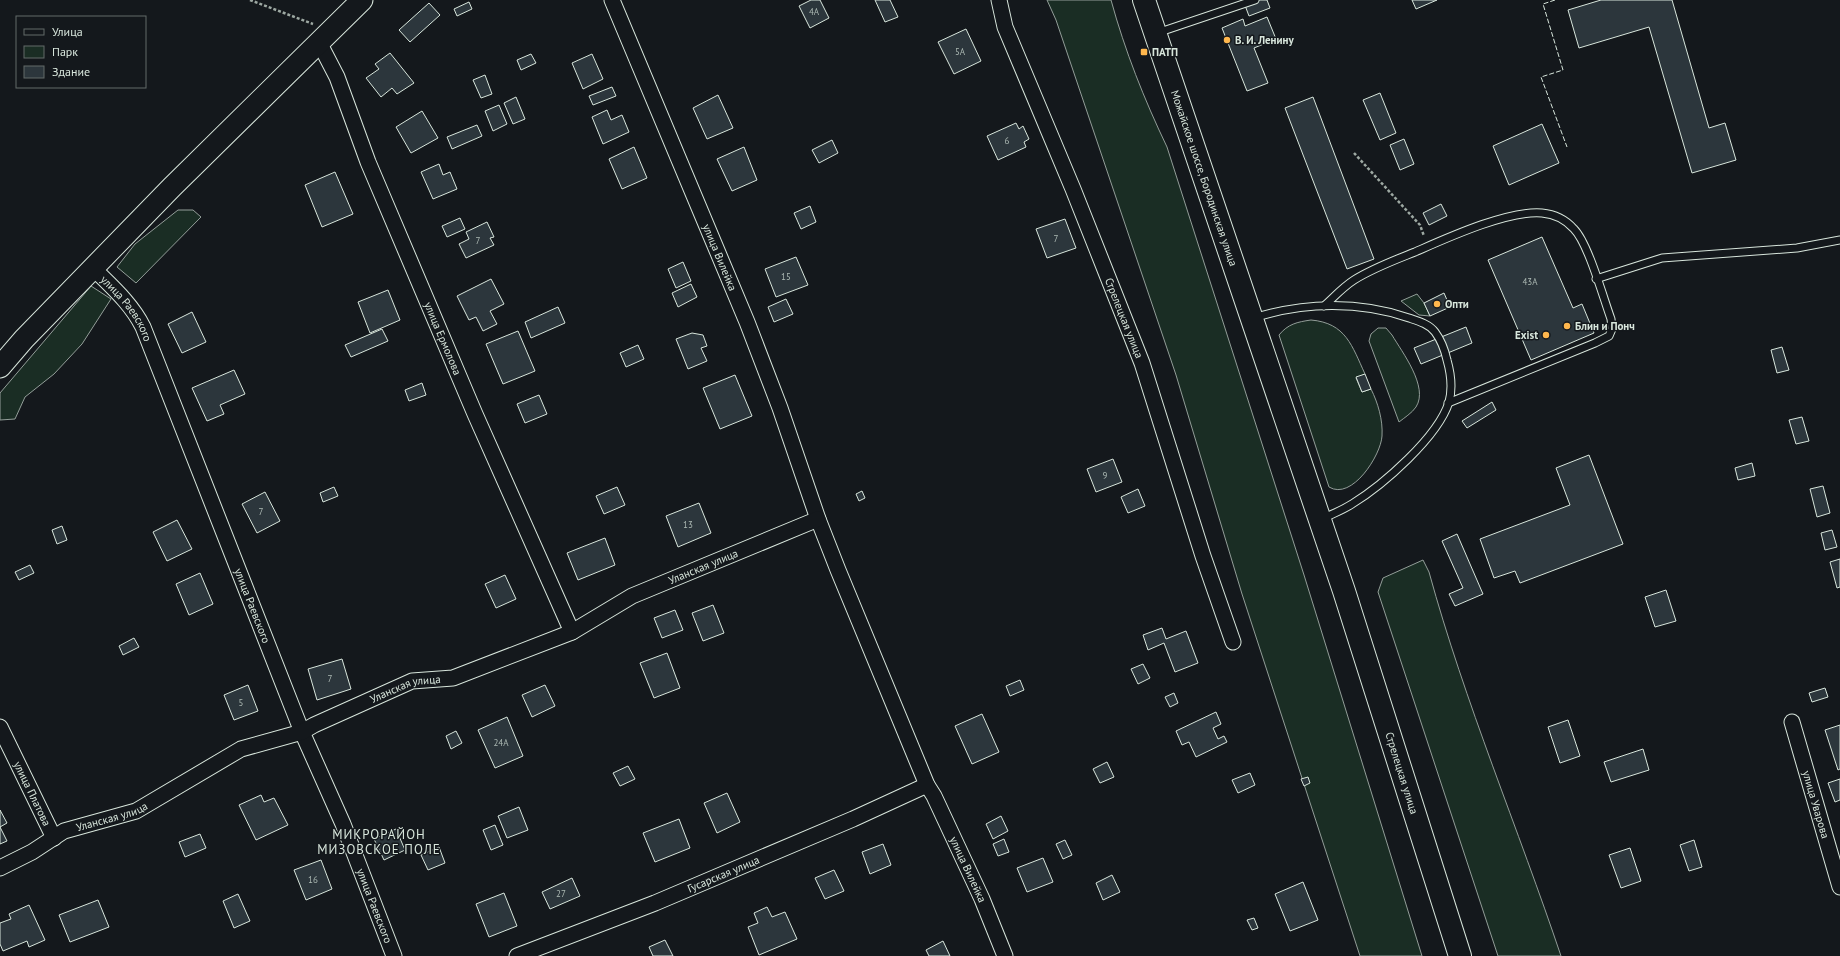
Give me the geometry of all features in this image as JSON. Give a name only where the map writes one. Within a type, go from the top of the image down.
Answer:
[{"type":"main road","name":"Можайское шоссе, Бородинская улица","points":[[1144,0],[1320,520]]},
{"type":"main road","name":"Стрелецкая улица","points":[[1320,520],[1460,956]]},
{"type":"street","points":[[0,368],[24,339],[177,181],[362,0]]},
{"type":"street","name":"улица Вилейка","points":[[612,0],[747,322],[780,408],[818,519],[927,785],[934,796],[982,899],[1005,956]]},
{"type":"street","name":"Стрелецкая улица","points":[[999,0],[1004,27],[1070,182],[1142,362],[1203,556],[1233,642]]},
{"type":"street","name":"улица Ермолова","points":[[323,37],[323,50],[335,73],[368,162],[472,407],[572,632]]},
{"type":"street","name":"улица Раевского","points":[[93,268],[118,292],[143,327],[302,732],[343,824],[394,956]]},
{"type":"street","name":"Уланская улица","points":[[0,868],[32,852],[64,831],[136,811],[241,749],[302,732],[314,725],[412,681],[453,678],[572,632],[632,596],[818,519]]},
{"type":"street","name":"улица Уварова","points":[[1792,722],[1840,887]]},
{"type":"street","name":"улица Платова","points":[[0,727],[54,838]]},
{"type":"street","name":"Гусарская улица","points":[[517,956],[655,903],[853,819],[927,785]]},
{"type":"lane","points":[[1155,34],[1255,0]]},
{"type":"lane","points":[[1324,306],[1339,291],[1355,280],[1460,233],[1512,216],[1529,213],[1553,214],[1574,228],[1585,248],[1611,319],[1612,329],[1609,336],[1448,403]]},
{"type":"lane","points":[[1596,279],[1662,258],[1679,255],[1797,248],[1840,240]]},
{"type":"lane","points":[[1251,318],[1292,308],[1324,306],[1364,307],[1388,311],[1418,321],[1432,329],[1439,338],[1449,366],[1452,382],[1448,403],[1437,424],[1427,437],[1399,468],[1372,490],[1352,504],[1320,520]]},
{"type":"path","points":[[250,0],[323,37]]},
{"type":"path","points":[[1354,153],[1420,226],[1429,246]]},
{"type":"green space","points":[[1047,0],[1111,0],[1122,38],[1136,75],[1167,147],[1304,575],[1422,956],[1360,956],[1242,594],[1176,375],[1056,20]]},
{"type":"green space","points":[[178,210],[193,210],[201,217],[136,283],[117,267],[135,244]]},
{"type":"green space","points":[[91,286],[111,299],[82,344],[54,374],[25,397],[15,419],[0,420],[0,393]]},
{"type":"green space","points":[[1417,294],[1424,303],[1430,316],[1419,315],[1401,301]]},
{"type":"green space","points":[[1311,320],[1323,322],[1340,331],[1351,345],[1365,374],[1356,378],[1362,392],[1371,389],[1381,418],[1382,436],[1377,454],[1364,474],[1356,482],[1347,488],[1338,490],[1329,487],[1279,335],[1293,324]]},
{"type":"green space","points":[[1378,328],[1386,328],[1392,335],[1413,370],[1417,380],[1419,399],[1416,407],[1399,422],[1369,341],[1371,334]]},
{"type":"green space","points":[[1423,560],[1429,572],[1443,621],[1475,717],[1561,956],[1498,956],[1378,592],[1383,578]]},
{"type":"building","points":[[811,0],[820,0],[829,18],[810,28],[799,6]]},
{"type":"building","points":[[875,0],[890,0],[898,17],[885,22]]},
{"type":"building","points":[[1243,0],[1267,0],[1270,8],[1249,16]]},
{"type":"building","points":[[1412,0],[1437,0],[1416,9]]},
{"type":"building","points":[[1601,0],[1672,0],[1709,128],[1725,123],[1736,160],[1692,173],[1649,27],[1579,48],[1568,10]]},
{"type":"building","points":[[469,2],[472,9],[457,16],[454,9]]},
{"type":"building","points":[[429,3],[440,15],[410,42],[399,30]]},
{"type":"building","points":[[1267,17],[1276,39],[1254,48],[1268,83],[1247,91],[1222,28],[1243,19],[1245,26]]},
{"type":"building","points":[[966,29],[981,61],[954,74],[938,42]]},
{"type":"building","points":[[390,53],[414,83],[397,94],[392,88],[381,97],[366,78],[379,69],[375,64]]},
{"type":"building","points":[[531,54],[536,63],[521,70],[517,60]]},
{"type":"building","points":[[592,54],[603,79],[583,89],[572,63]]},
{"type":"building","points":[[485,75],[492,94],[481,98],[473,80]]},
{"type":"building","points":[[612,87],[616,96],[593,105],[589,96]]},
{"type":"building","points":[[1380,93],[1396,133],[1380,140],[1363,100]]},
{"type":"building","points":[[718,95],[733,128],[707,139],[693,108]]},
{"type":"building","points":[[516,97],[525,119],[513,124],[504,103]]},
{"type":"building","points":[[1313,97],[1374,259],[1347,269],[1285,108]]},
{"type":"building","points":[[499,105],[507,124],[493,131],[485,111]]},
{"type":"building","points":[[607,110],[611,120],[622,115],[629,132],[603,144],[592,117]]},
{"type":"building","points":[[422,111],[438,138],[411,153],[396,127]]},
{"type":"building","points":[[1016,123],[1019,129],[1023,126],[1029,139],[1024,142],[1026,147],[998,160],[987,136]]},
{"type":"building","points":[[1542,124],[1559,163],[1509,185],[1493,146]]},
{"type":"building","points":[[477,125],[482,136],[452,149],[447,137]]},
{"type":"building","points":[[1404,139],[1414,164],[1400,170],[1390,145]]},
{"type":"building","points":[[832,140],[838,153],[819,163],[812,150]]},
{"type":"building","points":[[634,147],[647,178],[622,189],[609,159]]},
{"type":"building","points":[[744,147],[757,180],[732,191],[717,159]]},
{"type":"building","points":[[439,164],[443,175],[450,172],[457,189],[433,199],[421,172]]},
{"type":"building","points":[[335,172],[353,214],[322,227],[305,185]]},
{"type":"building","points":[[1441,204],[1447,216],[1429,225],[1423,213]]},
{"type":"building","points":[[810,206],[816,222],[801,229],[794,213]]},
{"type":"building","points":[[460,218],[465,229],[447,237],[442,226]]},
{"type":"building","points":[[1065,219],[1076,248],[1047,258],[1036,229]]},
{"type":"building","points":[[487,222],[494,237],[490,238],[494,245],[466,258],[459,244],[469,239],[466,232]]},
{"type":"building","points":[[1542,237],[1573,308],[1582,304],[1594,333],[1531,360],[1488,260]]},
{"type":"building","points":[[796,257],[808,285],[776,297],[765,269]]},
{"type":"building","points":[[683,262],[691,281],[676,288],[668,269]]},
{"type":"building","points":[[491,279],[504,304],[490,311],[497,324],[483,331],[476,317],[469,320],[457,296]]},
{"type":"building","points":[[691,284],[697,297],[678,307],[672,293]]},
{"type":"building","points":[[388,290],[400,320],[370,333],[358,302]]},
{"type":"building","points":[[1444,293],[1450,307],[1430,316],[1424,303]]},
{"type":"building","points":[[786,299],[793,314],[774,322],[768,307]]},
{"type":"building","points":[[558,307],[565,323],[531,338],[525,322]]},
{"type":"building","points":[[192,312],[206,342],[182,353],[168,324]]},
{"type":"building","points":[[1466,327],[1472,343],[1421,364],[1414,348]]},
{"type":"building","points":[[382,329],[388,341],[351,357],[345,345]]},
{"type":"building","points":[[518,331],[535,371],[503,384],[486,344]]},
{"type":"building","points":[[692,333],[703,335],[707,346],[701,348],[707,361],[688,369],[676,339]]},
{"type":"building","points":[[638,345],[644,359],[626,367],[620,353]]},
{"type":"building","points":[[1782,347],[1789,370],[1777,373],[1771,350]]},
{"type":"building","points":[[234,370],[245,394],[220,405],[224,414],[207,421],[192,388]]},
{"type":"building","points":[[1365,374],[1371,389],[1362,392],[1356,377]]},
{"type":"building","points":[[735,375],[752,416],[720,429],[703,388]]},
{"type":"building","points":[[422,383],[426,395],[409,401],[405,390]]},
{"type":"building","points":[[539,395],[547,414],[525,423],[517,404]]},
{"type":"building","points":[[1492,402],[1496,410],[1467,428],[1462,421]]},
{"type":"building","points":[[1802,417],[1809,441],[1796,444],[1789,420]]},
{"type":"building","points":[[1589,455],[1623,544],[1520,583],[1515,571],[1494,578],[1480,539],[1570,505],[1556,468]]},
{"type":"building","points":[[1113,459],[1122,482],[1096,492],[1087,469]]},
{"type":"building","points":[[1752,463],[1755,476],[1738,480],[1735,468]]},
{"type":"building","points":[[1823,486],[1830,513],[1817,517],[1810,489]]},
{"type":"building","points":[[334,487],[338,496],[323,502],[320,493]]},
{"type":"building","points":[[617,487],[625,505],[604,514],[596,496]]},
{"type":"building","points":[[1138,489],[1145,506],[1128,513],[1121,497]]},
{"type":"building","points":[[862,491],[865,498],[859,501],[856,494]]},
{"type":"building","points":[[265,492],[280,521],[257,533],[242,504]]},
{"type":"building","points":[[699,503],[711,533],[678,547],[666,516]]},
{"type":"building","points":[[177,520],[192,549],[167,561],[153,532]]},
{"type":"building","points":[[62,526],[67,540],[57,544],[52,530]]},
{"type":"building","points":[[1832,530],[1837,547],[1825,550],[1821,533]]},
{"type":"building","points":[[1457,534],[1483,594],[1455,606],[1449,594],[1463,588],[1442,541]]},
{"type":"building","points":[[605,538],[615,565],[578,580],[567,553]]},
{"type":"building","points":[[1840,559],[1840,587],[1837,588],[1830,562]]},
{"type":"building","points":[[30,565],[34,573],[19,580],[15,572]]},
{"type":"building","points":[[200,573],[213,604],[189,615],[176,584]]},
{"type":"building","points":[[505,575],[516,599],[496,608],[485,584]]},
{"type":"building","points":[[1666,590],[1676,621],[1655,627],[1645,597]]},
{"type":"building","points":[[713,605],[724,633],[703,641],[692,613]]},
{"type":"building","points":[[675,610],[683,630],[662,638],[654,618]]},
{"type":"building","points":[[1162,628],[1166,639],[1186,631],[1198,663],[1175,672],[1164,643],[1148,650],[1143,635]]},
{"type":"building","points":[[134,638],[139,647],[123,655],[119,646]]},
{"type":"building","points":[[667,653],[680,688],[654,698],[640,663]]},
{"type":"building","points":[[342,659],[351,689],[317,700],[308,669]]},
{"type":"building","points":[[1143,664],[1150,678],[1138,684],[1131,669]]},
{"type":"building","points":[[1020,680],[1024,690],[1010,696],[1006,686]]},
{"type":"building","points":[[248,685],[258,711],[234,720],[224,695]]},
{"type":"building","points":[[545,685],[555,706],[532,717],[522,695]]},
{"type":"building","points":[[1825,688],[1828,697],[1812,702],[1809,693]]},
{"type":"building","points":[[1174,693],[1178,703],[1170,707],[1165,697]]},
{"type":"building","points":[[1216,712],[1221,724],[1213,728],[1218,739],[1224,736],[1227,742],[1196,757],[1189,742],[1182,745],[1176,731]]},
{"type":"building","points":[[982,714],[999,752],[972,764],[955,726]]},
{"type":"building","points":[[507,717],[523,756],[495,768],[478,730]]},
{"type":"building","points":[[1568,720],[1580,756],[1560,763],[1548,727]]},
{"type":"building","points":[[1840,725],[1840,769],[1838,770],[1825,730]]},
{"type":"building","points":[[456,731],[462,743],[451,749],[446,736]]},
{"type":"building","points":[[1643,749],[1649,770],[1611,782],[1604,762]]},
{"type":"building","points":[[1107,762],[1114,777],[1100,783],[1093,769]]},
{"type":"building","points":[[628,766],[635,779],[620,786],[613,773]]},
{"type":"building","points":[[1250,773],[1255,785],[1238,793],[1232,780]]},
{"type":"building","points":[[1308,777],[1310,783],[1304,786],[1301,779]]},
{"type":"building","points":[[1840,779],[1840,800],[1835,802],[1828,783]]},
{"type":"building","points":[[727,793],[740,822],[717,833],[704,803]]},
{"type":"building","points":[[261,795],[264,802],[274,798],[288,825],[256,840],[239,805]]},
{"type":"building","points":[[519,807],[528,830],[507,838],[498,816]]},
{"type":"building","points":[[0,810],[7,823],[0,827]]},
{"type":"building","points":[[1001,816],[1008,831],[993,839],[986,824]]},
{"type":"building","points":[[679,819],[690,848],[655,862],[643,833]]},
{"type":"building","points":[[495,825],[503,845],[491,850],[483,830]]},
{"type":"building","points":[[0,827],[7,841],[0,844]]},
{"type":"building","points":[[396,829],[405,850],[384,860],[374,839]]},
{"type":"building","points":[[200,834],[206,848],[185,857],[179,842]]},
{"type":"building","points":[[1004,839],[1009,852],[998,856],[993,844]]},
{"type":"building","points":[[1065,840],[1072,855],[1063,859],[1056,844]]},
{"type":"building","points":[[1694,840],[1702,867],[1689,871],[1680,845]]},
{"type":"building","points":[[883,844],[891,865],[870,874],[862,852]]},
{"type":"building","points":[[439,847],[445,863],[428,870],[421,855]]},
{"type":"building","points":[[1630,848],[1641,881],[1621,888],[1609,855]]},
{"type":"building","points":[[1043,858],[1053,882],[1027,892],[1017,868]]},
{"type":"building","points":[[321,860],[332,889],[306,900],[294,870]]},
{"type":"building","points":[[834,870],[844,891],[825,899],[815,878]]},
{"type":"building","points":[[1112,875],[1120,892],[1103,900],[1096,883]]},
{"type":"building","points":[[572,878],[580,896],[550,909],[542,892]]},
{"type":"building","points":[[1303,882],[1318,920],[1290,931],[1275,894]]},
{"type":"building","points":[[504,893],[517,926],[489,937],[476,904]]},
{"type":"building","points":[[238,894],[250,921],[234,928],[223,901]]},
{"type":"building","points":[[98,900],[109,927],[70,942],[59,915]]},
{"type":"building","points":[[29,905],[45,940],[29,947],[27,941],[3,951],[0,944],[0,923],[11,919],[9,914]]},
{"type":"building","points":[[767,907],[772,917],[785,912],[797,939],[759,955],[748,927],[758,923],[754,913]]},
{"type":"building","points":[[1254,918],[1258,928],[1252,930],[1247,920]]},
{"type":"building","points":[[665,940],[673,956],[653,956],[649,947]]},
{"type":"building","points":[[943,941],[950,956],[929,956],[926,950]]},
{"type":"fence","points":[[1555,0],[1543,4],[1563,70],[1541,77],[1567,147]]},
{"type":"place","name":"В. И. Ленину","points":[[1227,40]]},
{"type":"place","name":"ПАТП","points":[[1144,52]]},
{"type":"place","name":"Опти","points":[[1437,304]]},
{"type":"place","name":"Блин и Понч","points":[[1567,326]]},
{"type":"place","name":"Exist","points":[[1546,335]]},
{"type":"district","name":"МИКРОРАЙОН МИЗОВСКОЕ ПОЛЕ","points":[[379,842]]}]
